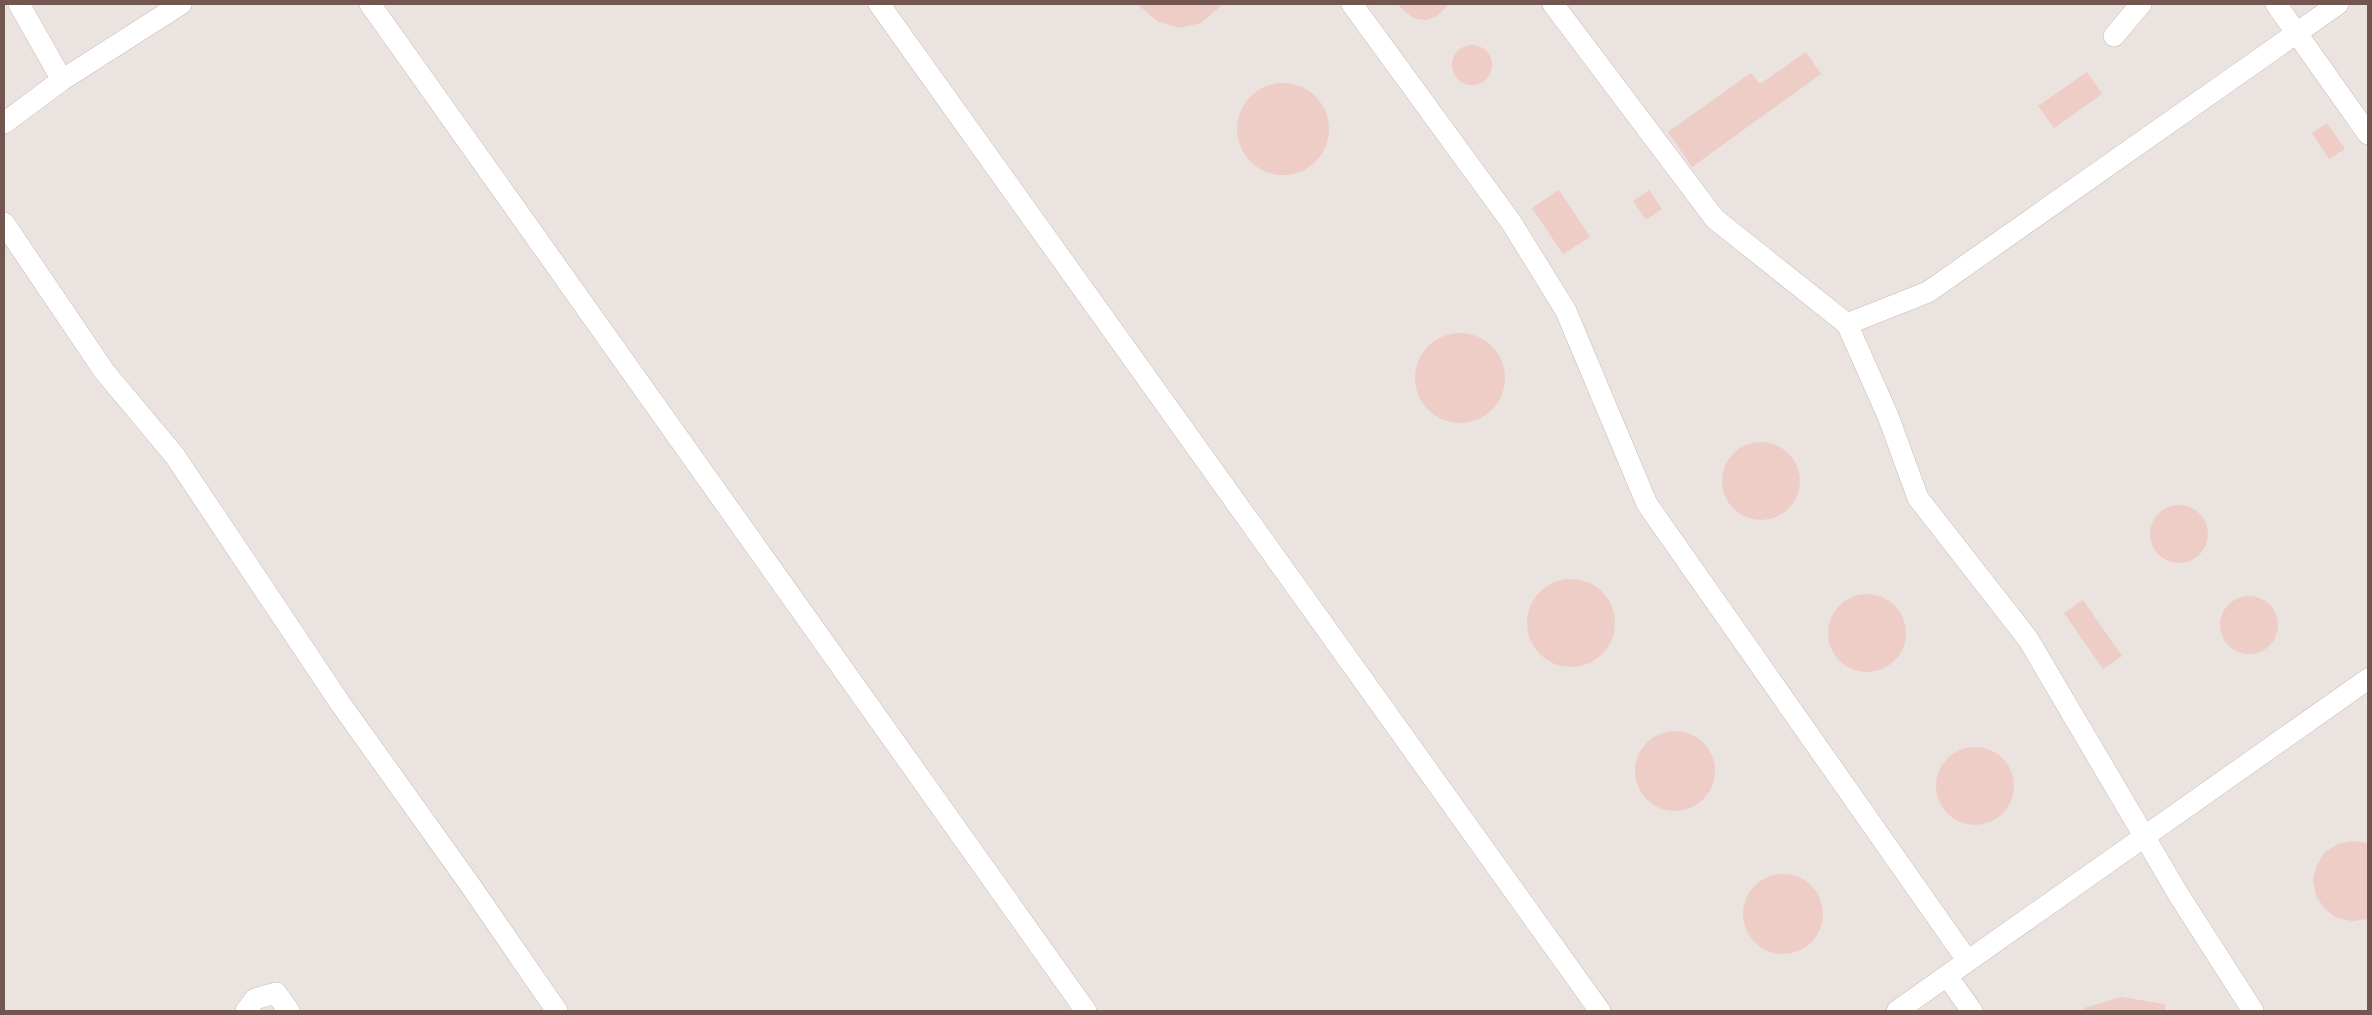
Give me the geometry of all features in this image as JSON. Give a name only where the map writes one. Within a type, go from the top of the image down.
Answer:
[{"type":"lane","points":[[20,4],[62,80]]},
{"type":"lane","points":[[4,123],[62,80],[181,4]]},
{"type":"lane","points":[[370,4],[1086,1011]]},
{"type":"lane","points":[[879,4],[1600,1011]]},
{"type":"lane","points":[[1352,4],[1511,222],[1566,311],[1647,504],[1967,960]]},
{"type":"lane","points":[[1553,4],[1715,219],[1847,324],[1888,416],[1918,498],[2028,639],[2145,838],[2253,1011]]},
{"type":"lane","points":[[2114,36],[2141,4]]},
{"type":"lane","points":[[2276,4],[2368,134]]},
{"type":"lane","points":[[1847,324],[1928,292],[2338,4]]},
{"type":"lane","points":[[4,223],[104,371],[175,456],[340,703],[468,882],[557,1011]]},
{"type":"lane","points":[[1897,1011],[1967,960],[2365,688]]},
{"type":"lane","points":[[1947,976],[1972,1011]]},
{"type":"lane","points":[[246,1011],[255,999],[276,993],[290,1011]]},
{"type":"shaded area","points":[[4,4],[2368,4],[2368,1011],[4,1011]]},
{"type":"building","points":[[1137,4],[1223,4],[1201,23],[1179,28],[1157,21]]},
{"type":"building","points":[[1397,4],[1449,4],[1437,16],[1426,20],[1413,18]]},
{"type":"building","points":[[1476,45],[1483,48],[1489,54],[1492,65],[1491,73],[1483,82],[1476,85],[1468,85],[1461,82],[1453,73],[1452,61],[1455,54],[1464,46]]},
{"type":"building","points":[[1806,52],[1821,74],[1692,167],[1668,132],[1751,73],[1760,84]]},
{"type":"building","points":[[2087,72],[2102,94],[2054,128],[2038,106]]},
{"type":"building","points":[[1283,83],[1301,87],[1315,97],[1325,111],[1329,129],[1325,147],[1315,161],[1301,171],[1283,175],[1265,171],[1251,161],[1241,147],[1237,129],[1241,111],[1251,97],[1265,87]]},
{"type":"building","points":[[2327,123],[2345,149],[2329,159],[2312,133]]},
{"type":"building","points":[[1559,190],[1590,237],[1563,254],[1532,208]]},
{"type":"building","points":[[1649,190],[1662,209],[1646,220],[1633,201]]},
{"type":"building","points":[[1460,333],[1469,334],[1485,341],[1497,353],[1504,369],[1504,387],[1497,403],[1485,415],[1469,422],[1460,423],[1451,422],[1435,415],[1423,403],[1416,387],[1415,378],[1416,369],[1423,353],[1435,341],[1451,334]]},
{"type":"building","points":[[1753,442],[1769,442],[1783,448],[1794,459],[1800,473],[1800,489],[1794,503],[1783,514],[1769,520],[1753,520],[1739,514],[1728,503],[1722,489],[1722,473],[1728,459],[1739,448]]},
{"type":"building","points":[[2173,505],[2185,505],[2200,513],[2208,528],[2208,540],[2200,555],[2185,563],[2173,563],[2158,555],[2150,540],[2150,528],[2158,513]]},
{"type":"building","points":[[1571,579],[1588,583],[1602,592],[1611,606],[1615,623],[1611,640],[1602,654],[1588,663],[1571,667],[1554,663],[1540,654],[1531,640],[1527,623],[1531,606],[1540,592],[1554,583]]},
{"type":"building","points":[[1859,594],[1875,594],[1889,600],[1900,611],[1906,625],[1906,641],[1900,655],[1889,666],[1875,672],[1859,672],[1845,666],[1834,655],[1828,641],[1828,625],[1834,611],[1845,600]]},
{"type":"building","points":[[2243,596],[2255,596],[2270,604],[2278,619],[2278,631],[2270,646],[2255,654],[2243,654],[2228,646],[2220,631],[2220,619],[2228,604]]},
{"type":"building","points":[[2083,600],[2122,656],[2103,669],[2064,613]]},
{"type":"building","points":[[1667,731],[1683,731],[1704,742],[1715,763],[1715,779],[1704,800],[1683,811],[1667,811],[1653,805],[1641,793],[1635,779],[1635,763],[1641,749],[1653,737]]},
{"type":"building","points":[[1967,747],[1983,747],[1997,753],[2008,764],[2014,778],[2014,794],[2008,808],[1997,819],[1983,825],[1967,825],[1953,819],[1942,808],[1936,794],[1936,778],[1942,764],[1953,753]]},
{"type":"building","points":[[2354,841],[2368,843],[2368,919],[2352,921],[2337,918],[2325,909],[2316,896],[2313,880],[2317,865],[2325,852],[2340,843]]},
{"type":"building","points":[[1775,874],[1791,874],[1812,885],[1823,906],[1823,922],[1812,943],[1791,954],[1775,954],[1761,948],[1749,936],[1743,922],[1743,906],[1749,892],[1761,880]]},
{"type":"building","points":[[2121,997],[2165,1004],[2165,1011],[2085,1011],[2084,1008]]}]
